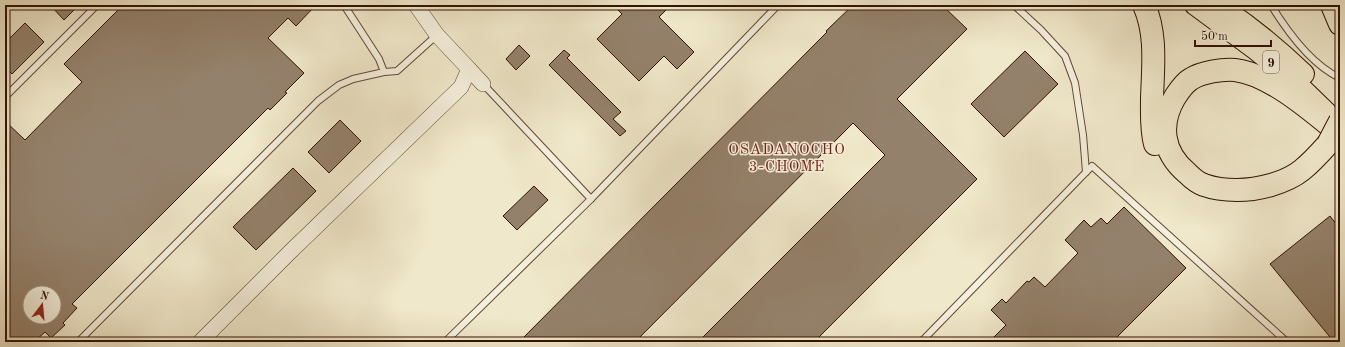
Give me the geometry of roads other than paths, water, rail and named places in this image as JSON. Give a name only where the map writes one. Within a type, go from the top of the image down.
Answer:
[{"type":"highway","points":[[1144,5],[1148,14],[1152,37],[1152,132],[1158,153],[1168,170],[1180,185],[1198,195],[1218,200],[1242,200],[1265,197],[1286,190],[1323,166],[1337,140],[1340,121]]},
{"type":"highway","name":"9","points":[[1195,5],[1256,50],[1293,80],[1327,113],[1337,140]]},
{"type":"highway","name":"9","points":[[1218,5],[1236,16],[1283,53],[1340,111]]},
{"type":"highway","points":[[1332,5],[1340,24]]},
{"type":"highway","points":[[1235,70],[1259,77],[1281,89],[1312,111],[1337,140],[1301,171],[1282,180],[1264,187],[1242,190],[1221,190],[1202,185],[1177,165],[1168,149],[1164,129],[1169,107],[1179,91],[1191,79],[1208,72],[1235,70]]},
{"type":"street","points":[[416,5],[437,35],[483,84]]},
{"type":"street","points":[[200,342],[290,252],[447,102],[461,87],[469,69]]},
{"type":"lane","points":[[5,97],[97,5]]},
{"type":"lane","points":[[344,5],[379,59],[384,72]]},
{"type":"lane","points":[[445,342],[591,199],[778,5]]},
{"type":"lane","points":[[1014,5],[1041,30],[1065,56],[1075,82],[1083,135],[1086,172]]},
{"type":"lane","points":[[1271,5],[1298,44],[1332,74],[1340,78]]},
{"type":"lane","points":[[78,342],[318,101],[339,85],[353,79],[384,72],[397,71],[437,35]]},
{"type":"lane","points":[[483,84],[591,199]]},
{"type":"lane","points":[[921,342],[1092,166],[1287,342]]},
{"type":"district","name":"OSADANOCHO 3-CHOME","points":[[787,158]]}]
